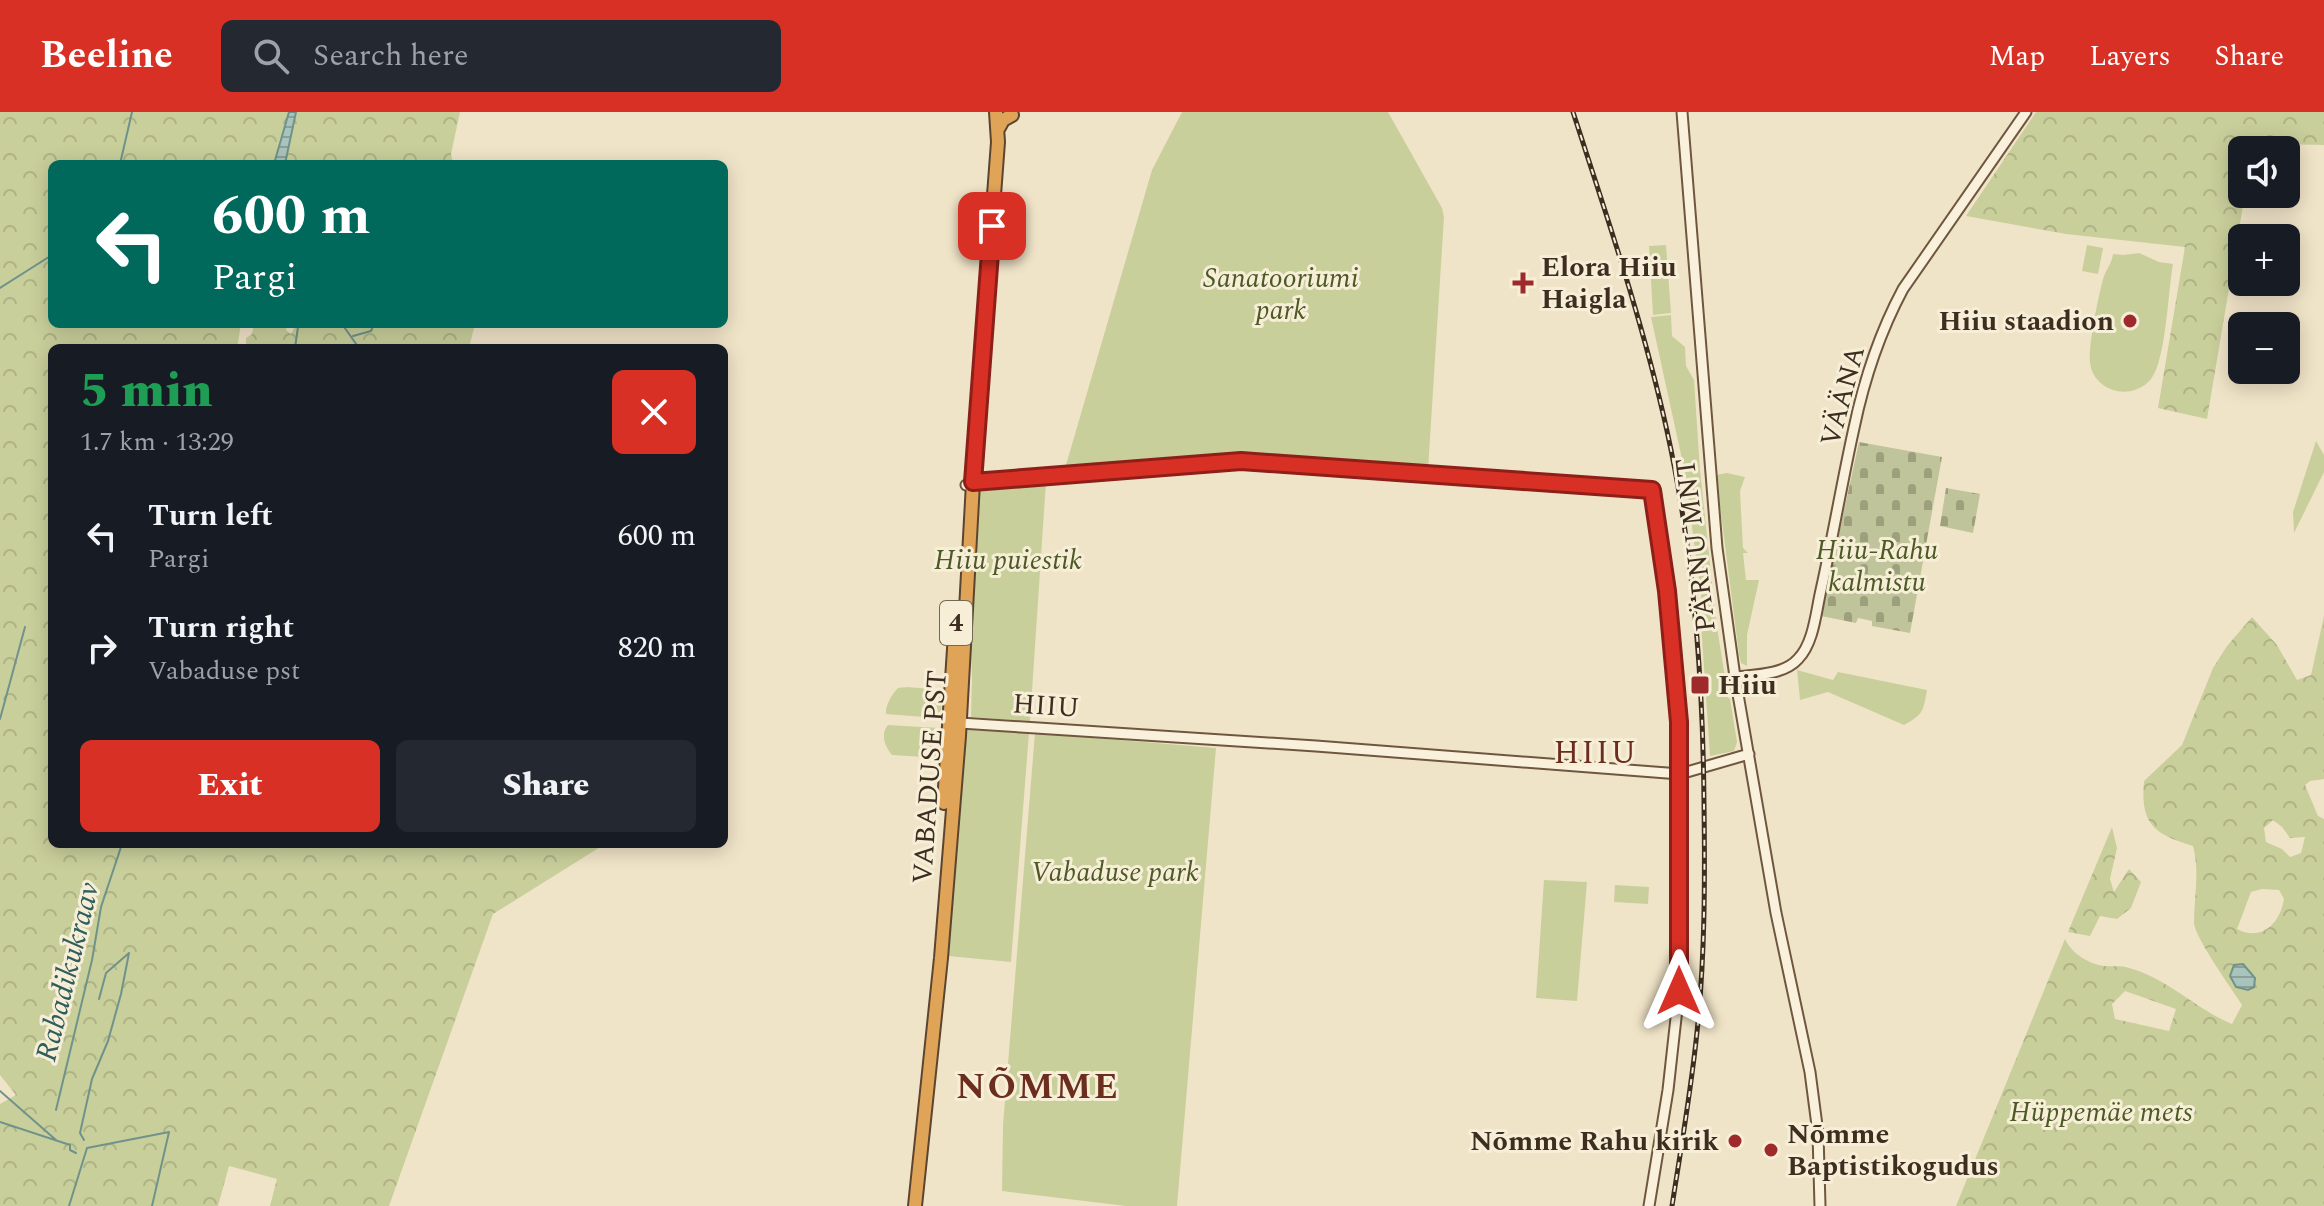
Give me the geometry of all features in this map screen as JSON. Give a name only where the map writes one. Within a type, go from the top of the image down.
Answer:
[{"type":"highway","name":"VABADUSE PST","points":[[915,1206],[960,723],[990,139],[988,112]]},
{"type":"highway","name":"VABADUSE PST","points":[[907,1206],[933,957],[998,129],[996,112]]},
{"type":"highway","points":[[998,129],[1003,120],[1012,115]]},
{"type":"street","name":"PÄRNU MNT","points":[[1682,112],[1710,491],[1743,725],[1776,913],[1810,1072],[1818,1133],[1820,1206]]},
{"type":"street","name":"VÄÄNA","points":[[1735,677],[1784,669],[1799,659],[1805,650],[1838,514],[1858,407],[1887,319],[1903,289],[2026,112]]},
{"type":"street","points":[[970,484],[1241,461],[1652,490],[1674,660],[1680,774],[1679,991],[1668,1090],[1649,1206]]},
{"type":"street","name":"HIIU","points":[[960,723],[1680,774],[1749,754]]},
{"type":"street","points":[[1733,758],[1740,750],[1743,725]]},
{"type":"green space","points":[[0,112],[289,112],[275,160],[48,160],[48,328],[240,328],[238,344],[48,344],[48,848],[599,848],[493,914],[389,1206],[270,1206],[277,1179],[229,1166],[218,1206],[0,1206],[0,1104],[16,1095],[0,1075]]},
{"type":"green space","points":[[296,112],[460,112],[452,160],[286,160]]},
{"type":"green space","name":"Sanatooriumi park","points":[[1182,112],[1388,112],[1442,208],[1444,217],[1428,470],[1259,453],[1066,465],[1152,170]]},
{"type":"green space","points":[[2036,112],[2324,112],[2324,145],[2300,145],[2300,136],[2228,136],[2228,208],[2243,208],[2240,224],[2228,224],[2228,295],[2207,419],[2158,408],[2185,247],[2066,234],[1966,216]]},
{"type":"green space","points":[[1666,245],[1671,313],[1653,315],[1649,246]]},
{"type":"green space","points":[[2087,245],[2103,248],[2098,274],[2082,271]]},
{"type":"green space","name":"Hiiu staadion","points":[[2139,253],[2159,262],[2173,264],[2156,370],[2143,386],[2124,392],[2106,387],[2098,381],[2090,354],[2094,319],[2104,276],[2113,254]]},
{"type":"green space","points":[[1671,315],[1672,336],[1685,347],[1686,366],[1694,380],[1716,621],[1725,695],[1730,699],[1737,742],[1734,751],[1710,756],[1702,603],[1685,473],[1651,317]]},
{"type":"green space","points":[[253,328],[286,328],[291,334],[294,328],[474,328],[470,344],[246,344],[246,338],[252,334]]},
{"type":"green space","points":[[2316,441],[2324,455],[2324,472],[2294,533],[2293,512]]},
{"type":"green space","name":"Hiiu-Rahu kalmistu","points":[[1859,442],[1942,457],[1910,633],[1872,626],[1872,621],[1858,618],[1856,623],[1821,616]]},
{"type":"green space","points":[[1727,473],[1745,477],[1740,491],[1743,548],[1748,553],[1743,553],[1746,580],[1759,580],[1747,635],[1747,666],[1741,663],[1739,654],[1716,475]]},
{"type":"green space","name":"Hiiu puiestik","points":[[1046,482],[1030,721],[971,717],[970,632],[980,487]]},
{"type":"green space","points":[[1946,488],[1980,494],[1973,533],[1940,526]]},
{"type":"green space","name":"Hüppemäe mets","points":[[2324,616],[2324,779],[2305,785],[2318,816],[2324,819],[2324,1206],[1956,1206],[2065,939],[2076,953],[2087,960],[2143,973],[2232,1024],[2242,1005],[2207,951],[2194,923],[2196,875],[2193,846],[2168,837],[2152,825],[2144,808],[2144,781],[2182,745],[2213,668],[2252,617],[2277,645],[2297,680],[2311,675]],"holes":[[[2273,820],[2290,838],[2305,837],[2301,853],[2290,857],[2282,849],[2266,842],[2264,828]],[[2279,890],[2284,899],[2278,916],[2262,932],[2237,929],[2251,892]],[[2125,991],[2176,1009],[2169,1031],[2115,1019],[2112,1004]]]},
{"type":"green space","points":[[1797,670],[1833,680],[1838,672],[1927,690],[1925,703],[1919,715],[1904,725],[1828,692],[1800,700]]},
{"type":"green space","points":[[898,688],[944,690],[937,718],[886,714]]},
{"type":"green space","points":[[888,725],[939,728],[940,743],[936,743],[935,749],[939,750],[939,758],[892,755],[884,740]]},
{"type":"green space","points":[[967,730],[1029,733],[1011,962],[948,956]]},
{"type":"green space","name":"Vabaduse park","points":[[1035,733],[1216,748],[1177,1206],[1126,1206],[1002,1191],[1003,1125]]},
{"type":"green space","points":[[2112,827],[2117,848],[2110,879],[2114,892],[2129,869],[2141,882],[2131,908],[2117,919],[2100,916],[2090,936],[2068,932]]},
{"type":"green space","points":[[1544,880],[1587,882],[1577,1001],[1536,998]]},
{"type":"green space","points":[[1615,885],[1649,887],[1648,904],[1614,902]]},
{"type":"water","points":[[289,112],[296,112],[286,160],[275,160]]},
{"type":"water","points":[[2243,964],[2255,978],[2254,987],[2248,990],[2236,987],[2230,976],[2234,965]]},
{"type":"waterway","points":[[121,160],[132,112]]},
{"type":"waterway","points":[[0,288],[48,258]]},
{"type":"waterway","points":[[296,344],[298,328]]},
{"type":"waterway","points":[[345,328],[356,344]]},
{"type":"waterway","points":[[353,336],[372,328]]},
{"type":"waterway","points":[[0,719],[25,627]]},
{"type":"waterway","name":"Rabadikukraav","points":[[56,1110],[92,960],[101,907],[121,848]]},
{"type":"waterway","points":[[84,1140],[80,1133],[92,1079],[108,1041],[129,953],[106,973],[99,999]]},
{"type":"waterway","points":[[0,1091],[56,1140]]},
{"type":"waterway","points":[[0,1122],[70,1145],[70,1150],[76,1153]]},
{"type":"waterway","points":[[69,1206],[87,1148],[169,1132],[152,1206]]},
{"type":"railway","points":[[1573,112],[1624,270],[1667,431],[1684,523],[1695,616],[1703,756],[1703,946],[1695,1054],[1672,1206]]},
{"type":"place","name":"Elora Hiiu Haigla","points":[[1523,283]]},
{"type":"place","name":"Hiiu staadion","points":[[2130,321]]},
{"type":"place","name":"Hiiu","points":[[1700,685]]},
{"type":"place","name":"Nõmme Rahu kirik","points":[[1735,1141]]},
{"type":"place","name":"Nõmme Baptistikogudus","points":[[1771,1150]]},
{"type":"district","name":"HIIU","points":[[1596,753]]},
{"type":"district","name":"NÕMME","points":[[1038,1087]]},
{"type":"route","points":[[992,226],[973,482],[1241,461],[1652,490],[1667,591],[1679,722],[1679,991]]}]
